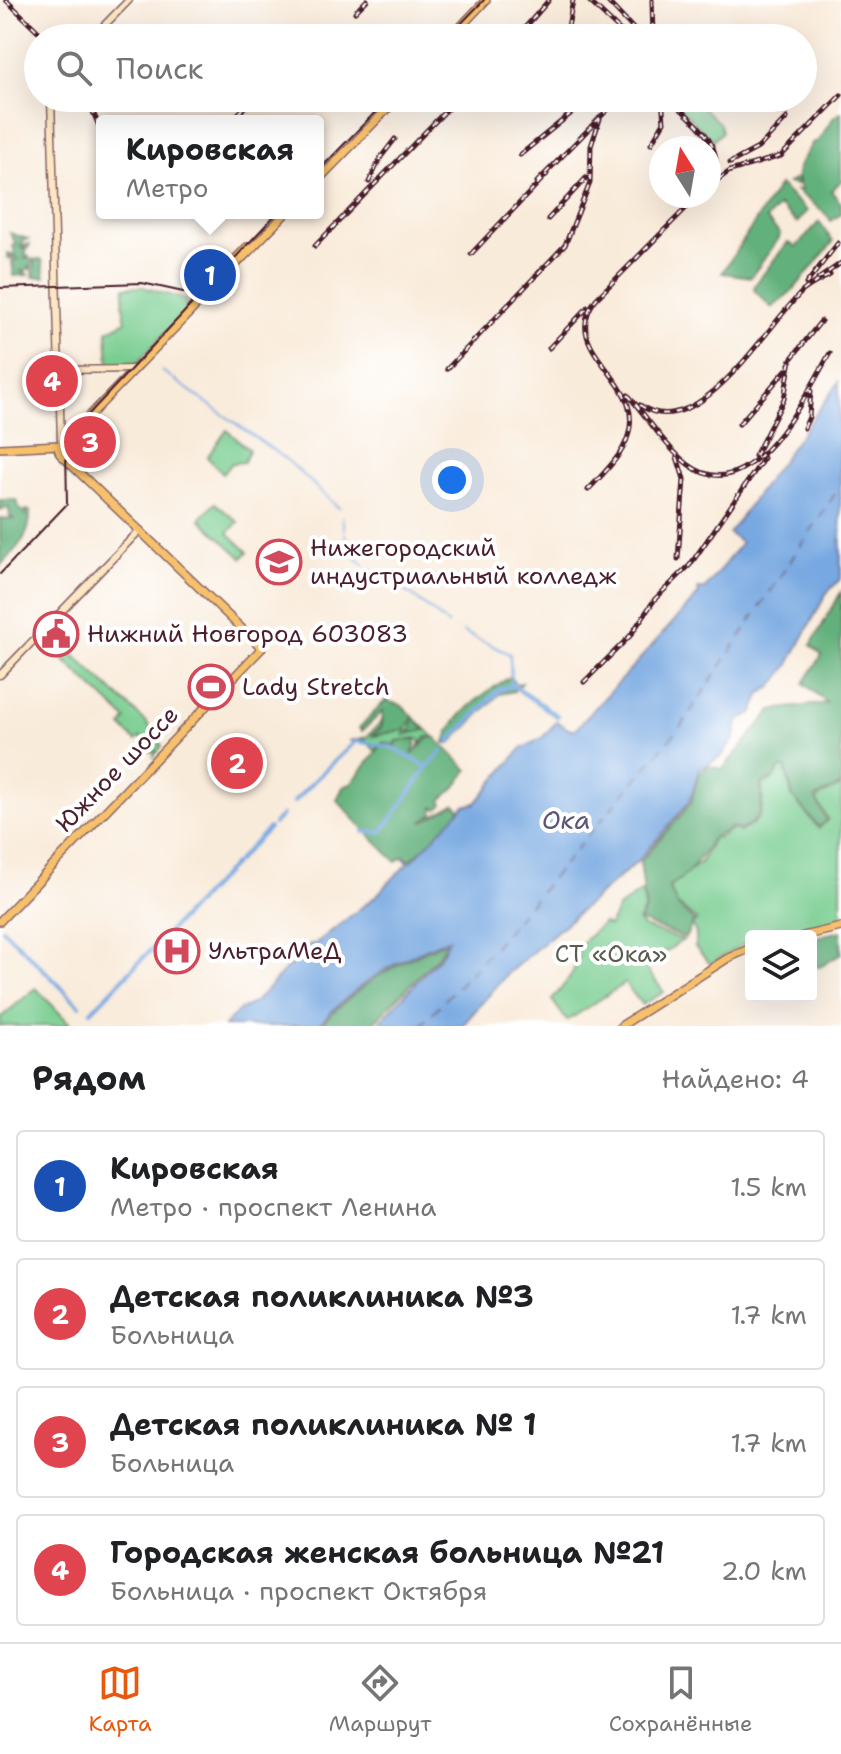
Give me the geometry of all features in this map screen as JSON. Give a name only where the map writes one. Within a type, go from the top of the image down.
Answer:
[{"type":"main road","points":[[106,24],[129,0]]},
{"type":"main road","points":[[466,24],[489,0]]},
{"type":"main road","points":[[0,672],[138,528],[64,443],[51,112]]},
{"type":"main road","points":[[324,172],[380,112]]},
{"type":"main road","points":[[324,168],[332,162]]},
{"type":"main road","points":[[256,241],[275,219]]},
{"type":"main road","points":[[0,448],[64,443],[280,219]]},
{"type":"main road","points":[[60,370],[136,369]]},
{"type":"main road","name":"Южное шоссе","points":[[1,920],[262,648],[138,528]]},
{"type":"main road","points":[[817,933],[841,927]]},
{"type":"main road","points":[[621,1026],[728,958],[745,951]]},
{"type":"green space","points":[[684,112],[708,112],[720,124],[722,132],[718,136],[708,136]]},
{"type":"green space","points":[[841,113],[841,181],[831,191],[841,203],[841,214],[831,221],[796,190],[801,190],[798,179],[797,185],[788,183],[797,178],[798,167],[813,142],[817,142],[834,117]]},
{"type":"green space","points":[[779,185],[807,211],[797,223],[779,206],[766,219],[780,234],[779,238],[751,277],[722,273]]},
{"type":"green space","points":[[819,222],[833,242],[795,288],[772,308],[754,290],[755,285],[788,242],[796,247]]},
{"type":"green space","points":[[10,233],[28,239],[22,241],[23,246],[18,245],[25,250],[25,245],[30,244],[25,254],[29,257],[23,259],[42,260],[45,277],[33,277],[35,262],[31,271],[29,266],[26,271],[20,271],[29,275],[14,276],[12,261],[20,259],[8,258],[8,254],[16,256],[13,246],[16,244]]},
{"type":"green space","points":[[125,287],[143,287],[186,300],[185,312],[133,367],[109,367],[107,331],[126,321],[123,305]]},
{"type":"green space","points":[[227,430],[249,450],[244,462],[232,463],[223,474],[207,457]]},
{"type":"green space","points":[[0,500],[17,500],[19,508],[26,515],[26,510],[30,511],[30,520],[26,535],[0,566],[0,518],[15,519],[10,517],[9,508],[0,510]]},
{"type":"green space","points":[[215,503],[238,522],[228,533],[248,552],[242,558],[200,519]]},
{"type":"green space","points":[[841,592],[841,785],[815,798],[827,820],[819,827],[793,797],[786,768],[781,767],[772,779],[761,784],[760,812],[753,822],[740,830],[732,827],[713,838],[688,872],[668,887],[678,906],[694,921],[685,938],[639,921],[646,908],[640,862],[691,803],[699,774],[709,766],[723,769],[772,710],[827,703],[804,683],[822,655],[811,645]]},
{"type":"green space","points":[[60,642],[147,723],[162,746],[153,758],[156,751],[151,752],[140,737],[136,741],[122,727],[126,719],[53,650]]},
{"type":"green space","points":[[510,677],[515,684],[522,683],[514,691],[499,694],[451,743],[445,743],[448,733],[462,714],[481,696]]},
{"type":"green space","points":[[388,698],[389,702],[401,705],[426,730],[404,735],[404,731],[412,731],[413,718],[405,729],[373,736],[382,726],[383,711],[362,731],[359,728]]},
{"type":"green space","points":[[414,717],[412,729],[421,724],[434,737],[426,737],[416,751],[421,741],[416,738],[396,741],[396,745],[383,742],[375,751],[366,740],[349,741],[367,737],[382,720],[381,727],[373,734],[375,736],[407,728]]},
{"type":"green space","points":[[435,737],[468,770],[441,800],[443,804],[437,809],[433,807],[434,814],[422,822],[455,804],[464,813],[410,860],[404,856],[396,861],[337,800],[343,787],[351,784],[383,743],[396,746],[397,741],[417,739],[412,755],[428,738]]},
{"type":"green space","points":[[780,768],[785,768],[792,796],[819,829],[828,819],[817,801],[820,796],[841,786],[841,919],[801,930],[745,930],[745,944],[710,964],[695,947],[696,933],[692,925],[697,920],[676,903],[670,887],[701,862],[714,836],[718,838],[732,829],[740,832],[758,819],[763,800],[762,784],[773,780]]},
{"type":"green space","name":"СТ «Ока»","points":[[642,891],[645,907],[638,921],[643,927],[683,940],[644,966],[664,992],[642,1005],[625,983],[567,1021],[552,1000],[571,976],[580,955],[576,948],[603,923],[609,926],[618,908]]},
{"type":"green space","points":[[841,931],[841,954],[820,967],[817,967],[817,937]]},
{"type":"green space","points":[[448,941],[438,956],[370,1026],[319,1026],[379,976]]},
{"type":"green space","points":[[36,988],[72,1026],[0,1026],[0,1018]]},
{"type":"water","name":"Ока","points":[[839,382],[841,578],[826,594],[788,666],[772,687],[761,693],[753,713],[739,720],[734,739],[723,755],[699,770],[689,802],[638,861],[506,975],[462,1026],[376,1026],[442,954],[449,939],[377,975],[317,1026],[224,1026],[238,1011],[255,1002],[309,945],[315,944],[376,896],[408,863],[403,857],[411,862],[464,806],[476,803],[520,750],[543,737],[557,721],[568,729],[576,729],[699,594],[698,589],[705,589],[741,543],[729,533]]},
{"type":"waterway","points":[[162,371],[287,460],[339,508]]},
{"type":"waterway","points":[[342,517],[344,529]]},
{"type":"waterway","points":[[345,534],[353,555],[365,566]]},
{"type":"waterway","points":[[370,570],[413,596],[448,624]]},
{"type":"waterway","points":[[463,632],[510,654],[511,685]]},
{"type":"waterway","points":[[450,741],[499,690],[513,685],[518,688]]},
{"type":"waterway","points":[[521,691],[557,716]]},
{"type":"waterway","points":[[315,780],[356,741],[391,747],[428,767],[443,750]]},
{"type":"waterway","points":[[364,832],[382,832],[427,768]]},
{"type":"waterway","points":[[294,802],[313,782]]},
{"type":"waterway","points":[[274,824],[282,815]]},
{"type":"waterway","points":[[237,861],[269,828]]},
{"type":"waterway","points":[[110,992],[234,864]]},
{"type":"waterway","points":[[3,929],[80,1006]]},
{"type":"waterway","points":[[91,1011],[109,993]]},
{"type":"ferry route","points":[[420,1026],[479,964],[681,726],[841,485]]},
{"type":"tram line","points":[[461,24],[484,0]]},
{"type":"tram line","points":[[324,165],[375,112]]},
{"type":"tram line","points":[[0,574],[67,504],[66,449],[72,432],[271,219]]},
{"type":"tram line","points":[[0,288],[142,283],[197,295]]},
{"type":"railway","points":[[6,0],[31,24]]},
{"type":"railway","points":[[355,12],[367,0]]},
{"type":"railway","points":[[528,24],[549,0]]},
{"type":"railway","points":[[569,24],[573,0]]},
{"type":"railway","points":[[588,0],[613,24]]},
{"type":"railway","points":[[606,0],[629,24]]},
{"type":"railway","points":[[652,0],[653,24]]},
{"type":"railway","points":[[721,177],[730,171],[781,156],[841,95]]},
{"type":"railway","points":[[93,112],[96,119]]},
{"type":"railway","points":[[237,115],[240,112]]},
{"type":"railway","points":[[315,246],[444,112]]},
{"type":"railway","points":[[520,155],[573,112]]},
{"type":"railway","points":[[537,182],[605,112]]},
{"type":"railway","points":[[656,136],[664,122],[663,112]]},
{"type":"railway","points":[[684,112],[707,136]]},
{"type":"railway","points":[[730,163],[758,148],[787,118]]},
{"type":"railway","points":[[447,369],[565,245],[590,183],[591,146],[600,119]]},
{"type":"railway","points":[[369,182],[381,157],[395,139]]},
{"type":"railway","points":[[471,254],[547,174]]},
{"type":"railway","points":[[548,219],[586,178]]},
{"type":"railway","points":[[588,490],[623,448],[630,425],[628,404],[595,353],[587,336],[586,319],[596,299],[686,208]]},
{"type":"railway","points":[[806,284],[838,243]]},
{"type":"railway","points":[[818,279],[841,263]]},
{"type":"railway","points":[[640,405],[662,413],[685,409],[708,396],[730,376],[803,291],[830,275]]},
{"type":"railway","points":[[549,348],[588,307]]},
{"type":"railway","points":[[755,456],[784,399],[791,359],[821,321]]},
{"type":"railway","points":[[628,395],[689,465],[712,475],[734,473],[755,461],[774,442],[830,353]]},
{"type":"railway","points":[[739,424],[786,370]]},
{"type":"railway","points":[[804,428],[809,417],[811,390]]},
{"type":"railway","points":[[677,457],[684,479],[678,559]]},
{"type":"railway","points":[[584,682],[630,636],[655,599],[690,565],[764,458]]},
{"type":"place","name":"Кировская","points":[[210,275]]},
{"type":"place","name":"Городская женская больница №21","points":[[52,381]]},
{"type":"place","name":"Детская поликлиника № 1","points":[[90,442]]},
{"type":"place","name":"Нижегородский индустриальный колледж","points":[[279,562]]},
{"type":"place","name":"Нижний Новгород 603083","points":[[56,634]]},
{"type":"place","name":"Lady Stretch","points":[[211,687]]},
{"type":"place","name":"Детская поликлиника №3","points":[[237,763]]},
{"type":"place","name":"УльтраМеД","points":[[177,951]]}]
